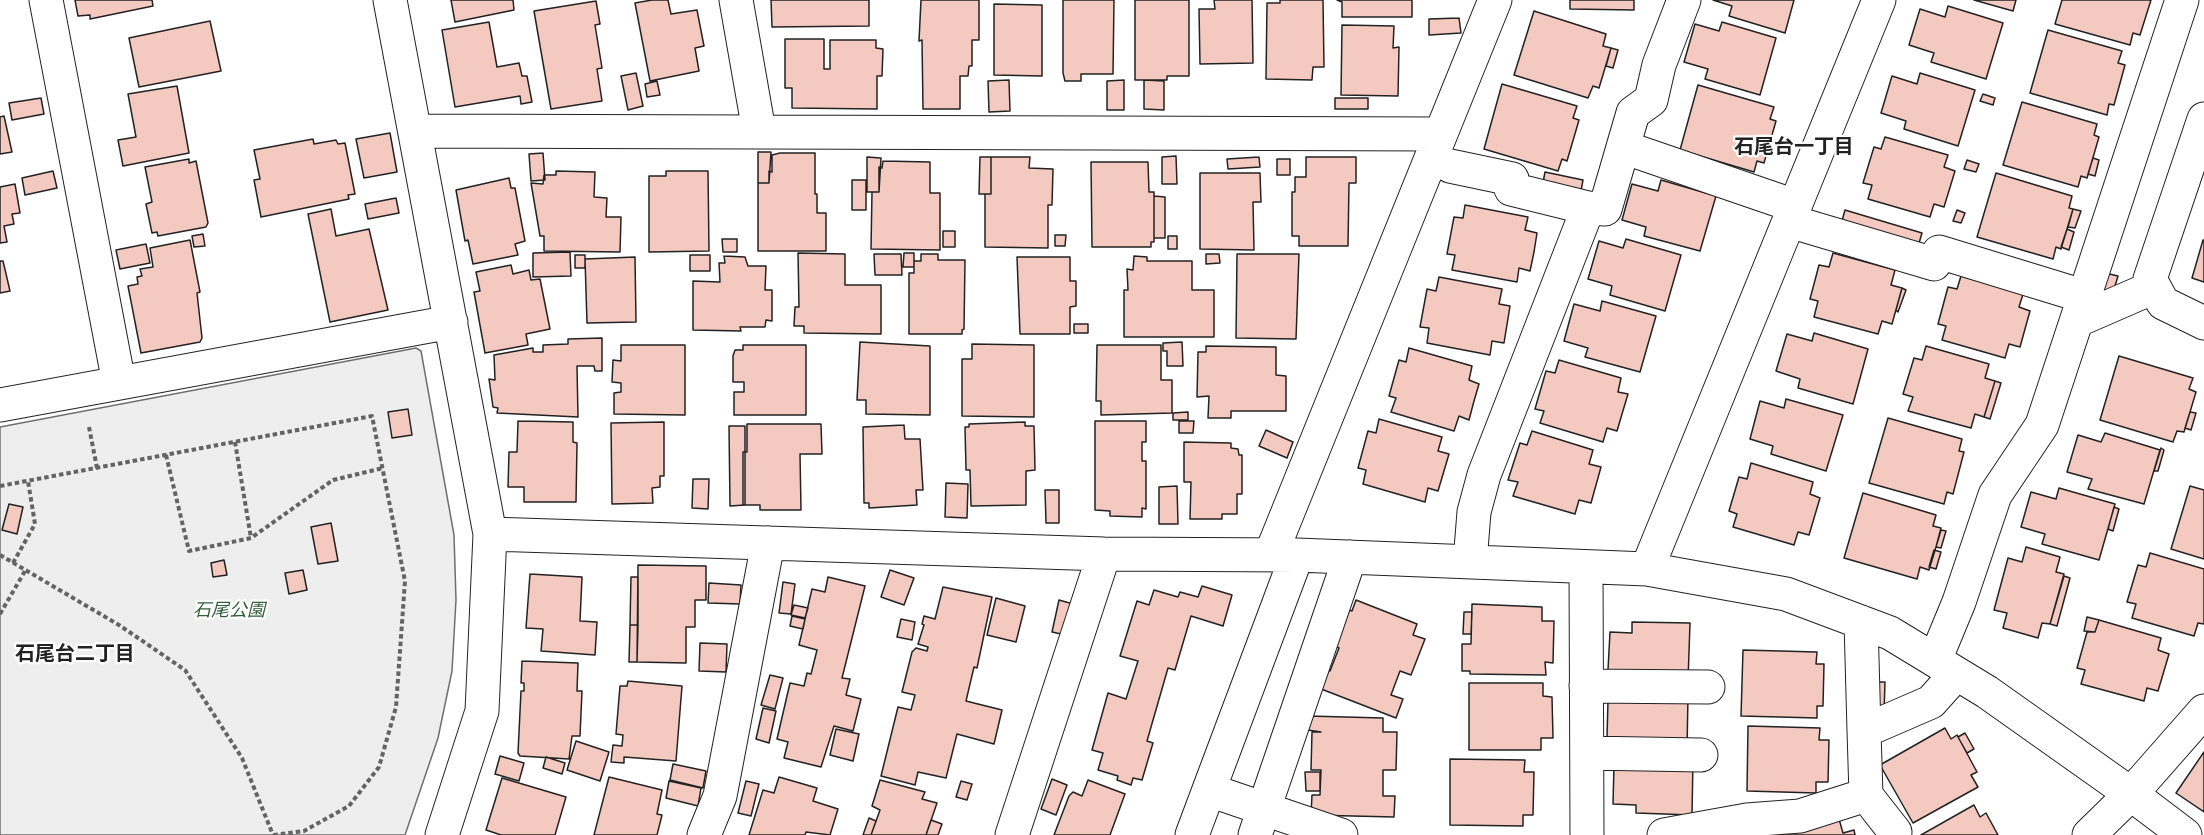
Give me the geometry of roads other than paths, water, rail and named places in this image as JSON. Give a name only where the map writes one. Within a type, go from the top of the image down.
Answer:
[{"type":"street","points":[[46,0],[119,383]]},
{"type":"street","points":[[390,0],[490,534],[482,711],[442,835]]},
{"type":"street","points":[[736,0],[759,131]]},
{"type":"street","points":[[1192,835],[1209,790],[1284,555],[1440,134],[1495,0]]},
{"type":"street","points":[[1450,166],[1512,179],[1511,189],[1588,208],[1605,209],[1633,113],[1651,100],[1659,65],[1684,0]]},
{"type":"street","points":[[1647,569],[1879,0]]},
{"type":"street","points":[[1864,731],[1931,702],[1946,667],[1959,602],[1995,495],[2042,424],[2082,309],[2182,0]]},
{"type":"street","points":[[2204,119],[2150,279],[2163,303],[2204,323]]},
{"type":"street","points":[[416,131],[1440,134]]},
{"type":"street","points":[[1623,147],[1792,213],[1934,264],[1939,252],[2082,309],[2154,287]]},
{"type":"street","points":[[1470,562],[1474,512],[1484,474],[1588,208]]},
{"type":"street","points":[[0,405],[451,322]]},
{"type":"street","points":[[490,534],[1104,555],[1284,555],[1647,569],[1786,594],[1890,633],[1987,692],[2132,794],[2181,834]]},
{"type":"street","points":[[704,835],[720,796],[768,543]]},
{"type":"street","points":[[1012,835],[1104,555]]},
{"type":"street","points":[[1260,822],[1350,557]]},
{"type":"street","points":[[1586,567],[1587,835]]},
{"type":"street","points":[[1861,622],[1866,795],[1895,832],[1893,835]]},
{"type":"street","points":[[1587,686],[1708,687]]},
{"type":"street","points":[[2089,835],[2132,794],[2204,711]]},
{"type":"street","points":[[1587,753],[1701,755]]},
{"type":"street","points":[[1209,790],[1260,822],[1341,835]]},
{"type":"street","points":[[1664,835],[1749,828],[1800,816],[1866,795]]},
{"type":"district","name":"石尾台一丁目","points":[[1794,147]]},
{"type":"district","name":"石尾台二丁目","points":[[75,654]]},
{"type":"park label","name":"石尾公園","points":[[229,611]]}]
